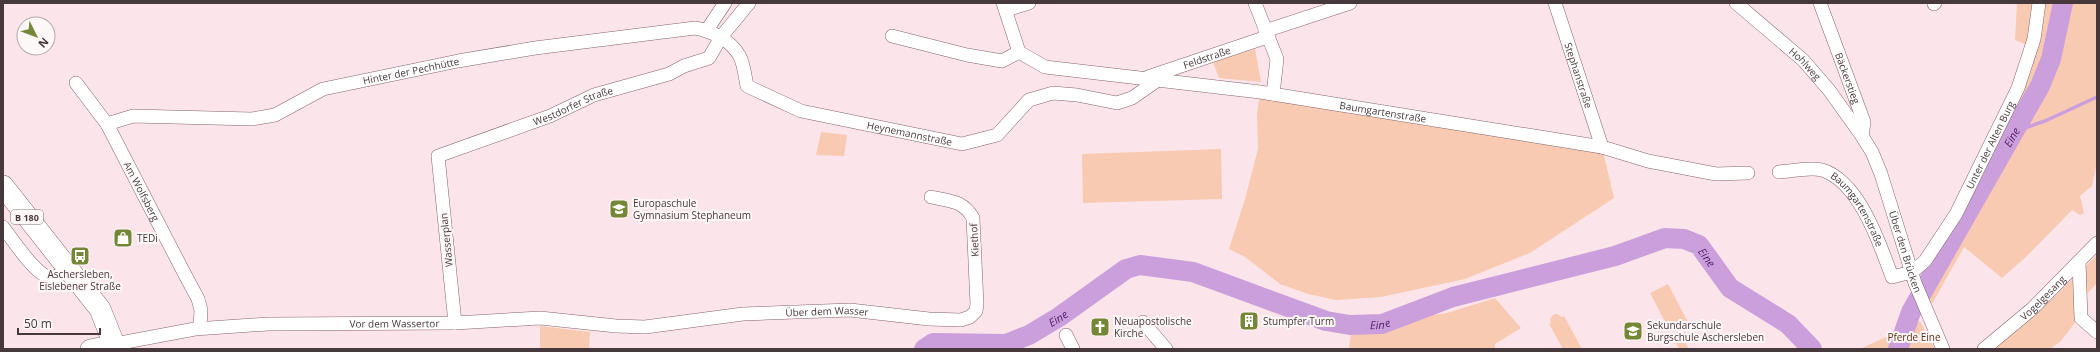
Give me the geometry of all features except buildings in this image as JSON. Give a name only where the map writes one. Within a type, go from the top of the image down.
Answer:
[{"type":"main road","name":"B 180","points":[[3,186],[100,309],[115,347]]},
{"type":"main road","points":[[90,349],[115,347]]},
{"type":"street","points":[[707,30],[725,3]]},
{"type":"street","points":[[721,37],[749,3]]},
{"type":"street","points":[[892,36],[967,55],[1002,61],[1019,52],[1004,7],[1030,3]]},
{"type":"street","points":[[1254,3],[1277,60],[1273,94]]},
{"type":"street","name":"Feldstraße","points":[[1152,79],[1350,3]]},
{"type":"street","name":"Stephanstraße","points":[[1555,3],[1602,147]]},
{"type":"street","name":"Hohlweg","points":[[1736,3],[1803,60],[1829,90],[1862,136]]},
{"type":"street","name":"Bäckerstieg","points":[[1820,3],[1864,122],[1862,136]]},
{"type":"street","name":"Unter der Alten Burg","points":[[1913,278],[1956,214],[2018,88],[2034,39],[2039,3]]},
{"type":"street","name":"Hinter der Pechhütte","points":[[107,124],[133,116],[252,119],[275,116],[323,89],[458,61],[535,48],[695,28],[707,30],[721,37]]},
{"type":"street","name":"Westdorfer Straße","points":[[438,156],[550,116],[594,96],[669,74],[684,66],[709,58],[721,37]]},
{"type":"street","name":"Heynemannstraße","points":[[721,37],[739,56],[747,86],[801,111],[962,144],[996,135],[1029,100],[1053,93],[1077,95],[1116,104],[1132,98],[1152,79]]},
{"type":"street","name":"Baumgartenstraße","points":[[1019,52],[1046,67],[1273,94],[1602,147],[1648,161],[1716,174],[1748,173]]},
{"type":"street","name":"Am Wolfsberg","points":[[76,83],[107,124],[198,299],[201,310],[200,328]]},
{"type":"street","name":"Über den Brücken","points":[[1862,136],[1872,152],[1913,278],[1943,349]]},
{"type":"street","name":"Wasserplan","points":[[438,156],[455,323]]},
{"type":"street","name":"Baumgartenstraße","points":[[1779,172],[1821,170],[1833,174],[1848,187],[1860,205],[1872,228],[1892,277],[1913,278]]},
{"type":"street","name":"Kiethof","points":[[931,197],[956,202],[967,208],[973,218],[977,304],[976,311]]},
{"type":"street","points":[[3,227],[39,271],[48,277],[57,276],[69,269]]},
{"type":"street","name":"Vogelgesang","points":[[1984,349],[2032,309],[2097,243]]},
{"type":"street","points":[[2079,262],[2081,318],[2097,332]]},
{"type":"street","name":"Über dem Wasser","points":[[676,324],[743,314],[850,310],[929,319],[961,320],[970,317],[976,311]]},
{"type":"street","name":"Vor dem Wassertor","points":[[115,347],[200,328],[282,324],[455,323],[540,318],[616,326],[645,327],[676,324]]},
{"type":"street","points":[[1142,322],[1166,349]]},
{"type":"street","points":[[1066,335],[1073,349]]},
{"type":"green space","points":[[2017,3],[2097,3],[2097,163],[2092,186],[2080,196],[2084,213],[2080,215],[2072,210],[2027,256],[2002,278],[1964,247],[1932,304],[1921,280],[1962,214],[2011,118],[2037,49],[2015,40]]},
{"type":"green space","points":[[1255,49],[1261,82],[1219,78],[1213,62]]},
{"type":"green space","points":[[1260,92],[1602,147],[1614,198],[1530,253],[1465,279],[1381,297],[1336,300],[1308,294],[1280,284],[1245,257],[1229,249],[1245,199],[1258,149],[1257,114]]},
{"type":"green space","points":[[821,132],[847,135],[844,156],[816,155]]},
{"type":"green space","points":[[1221,149],[1222,199],[1083,203],[1082,154]]},
{"type":"green space","points":[[2097,255],[2097,283],[2078,304],[2078,319],[2060,342],[2050,349],[1994,349],[2037,314]]},
{"type":"green space","points":[[1668,284],[1688,322],[1670,331],[1650,293]]},
{"type":"green space","points":[[1495,298],[1521,328],[1495,344],[1495,349],[1349,348],[1352,326],[1447,313]]},
{"type":"green space","points":[[1554,314],[1562,317],[1564,316],[1582,349],[1563,349],[1549,324],[1551,323],[1550,319]]},
{"type":"green space","name":"Pferde Eine","points":[[1920,321],[1935,349],[1860,349]]},
{"type":"green space","points":[[540,326],[590,332],[589,349],[540,349]]},
{"type":"green space","points":[[1685,332],[1690,341],[1686,343],[1689,349],[1679,349],[1674,339]]},
{"type":"waterway","name":"Eine","points":[[1898,349],[1911,312],[2040,86],[2051,59],[2063,3]]},
{"type":"waterway","points":[[2013,132],[2045,121],[2097,97]]},
{"type":"waterway","name":"Eine","points":[[924,349],[933,343],[1006,344],[1029,335],[1059,317],[1126,269],[1140,265],[1193,272],[1326,321],[1350,325],[1382,324],[1453,297],[1615,256],[1665,238],[1684,239],[1699,245],[1730,288],[1788,324],[1812,349]]},
{"type":"place","name":"Europaschule Gymnasium Stephaneum","points":[[619,209]]},
{"type":"place","name":"TEDi","points":[[123,238]]},
{"type":"place","name":"Aschersleben, Eislebener Straße","points":[[80,256]]},
{"type":"place","name":"Stumpfer Turm","points":[[1249,321]]},
{"type":"place","name":"Neuapostolische Kirche","points":[[1100,327]]},
{"type":"place","name":"Sekundarschule Burgschule Aschersleben","points":[[1633,331]]}]
